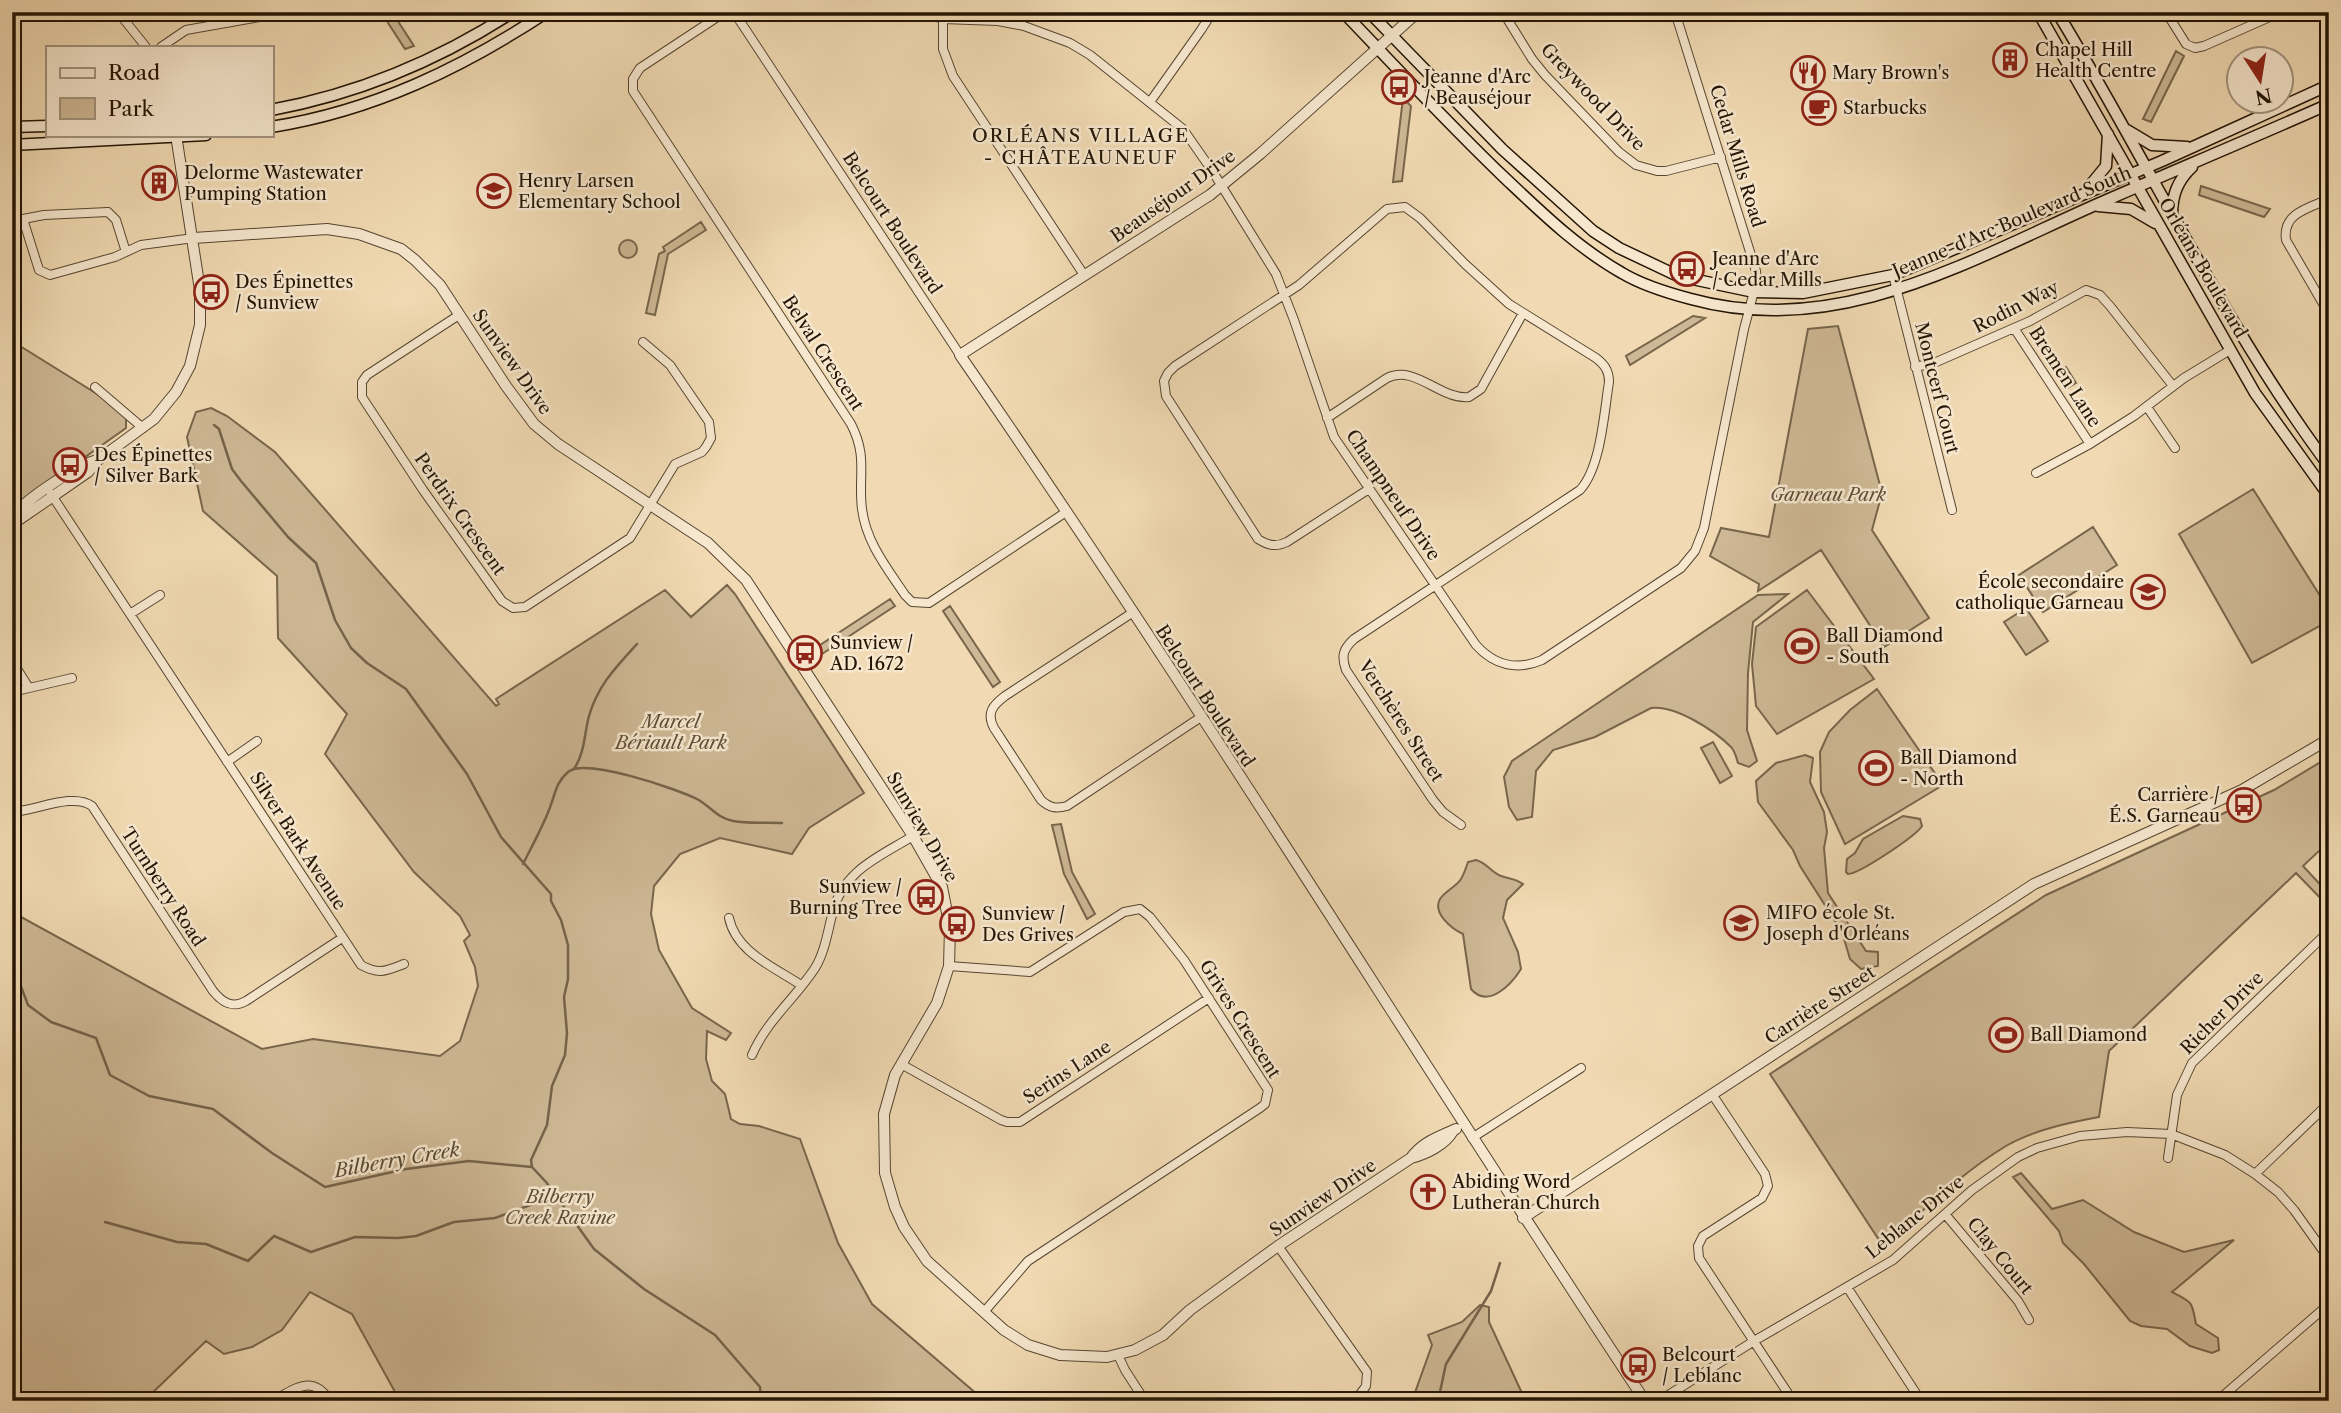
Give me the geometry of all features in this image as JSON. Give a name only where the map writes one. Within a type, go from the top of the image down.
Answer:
[{"type":"main road","points":[[273,110],[347,91],[397,73],[458,45],[513,12]]},
{"type":"main road","points":[[273,127],[327,116],[406,90],[477,57],[547,12]]},
{"type":"main road","name":"Jeanne-d'Arc Boulevard South","points":[[1343,12],[1409,84],[1488,162],[1552,223],[1582,247],[1624,275],[1671,294],[1749,311],[1810,310],[1896,291],[2329,104]]},
{"type":"main road","name":"Jeanne-d'Arc Boulevard South","points":[[1369,12],[1502,149],[1593,231],[1619,248],[1678,276],[1754,292],[1813,292],[1893,275],[2146,168],[2329,85]]},
{"type":"main road","name":"Orléans Boulevard","points":[[2038,12],[2255,393],[2329,496]]},
{"type":"main road","name":"Orléans Boulevard","points":[[2057,12],[2172,218],[2265,374],[2329,466]]},
{"type":"main road","points":[[12,127],[46,126]]},
{"type":"main road","points":[[2123,127],[2152,145],[2193,147]]},
{"type":"main road","points":[[2082,194],[2106,166],[2108,131]]},
{"type":"main road","points":[[12,145],[176,136]]},
{"type":"main road","points":[[2172,218],[2179,182],[2190,168],[2201,161]]},
{"type":"main road","points":[[2092,207],[2131,209],[2157,224]]},
{"type":"street","points":[[118,12],[145,46]]},
{"type":"street","points":[[162,46],[186,30],[288,12]]},
{"type":"street","name":"Belval Crescent","points":[[725,12],[640,68],[633,79],[633,91],[851,424],[861,450],[862,508],[865,523],[875,549],[905,595],[912,602],[929,603],[1066,512]]},
{"type":"street","name":"Belcourt Boulevard","points":[[734,12],[1201,717],[1523,1218],[1645,1401]]},
{"type":"street","name":"Champneuf Drive","points":[[921,12],[943,19],[998,21],[1049,34],[1090,55],[1183,129],[1265,255],[1285,294],[1334,437],[1485,655],[1495,661],[1518,667],[1542,660],[1681,568],[1695,551],[1704,528],[1749,311]]},
{"type":"street","points":[[1150,103],[1201,30],[1208,19],[1208,12]]},
{"type":"street","name":"Beauséjour Drive","points":[[961,355],[1221,186],[1418,12]]},
{"type":"street","name":"Greywood Drive","points":[[1503,12],[1545,75],[1619,152],[1636,164],[1666,171],[1721,157]]},
{"type":"street","name":"Cedar Mills Road","points":[[1675,12],[1756,271],[1749,311]]},
{"type":"street","points":[[2166,12],[2186,44],[2195,47],[2204,46],[2281,12]]},
{"type":"street","points":[[943,19],[943,49],[953,76],[1084,275]]},
{"type":"street","points":[[12,519],[83,464],[98,460],[143,428],[162,410],[182,382],[198,339],[201,309],[194,238],[176,136]]},
{"type":"street","points":[[2329,199],[2293,215],[2285,232],[2286,240],[2329,314]]},
{"type":"street","points":[[1369,489],[1287,542],[1274,546],[1266,544],[1258,539],[1166,396],[1164,381],[1175,366],[1285,294],[1387,209],[1405,207],[1522,313],[1597,358],[1609,373],[1594,463],[1586,483],[1573,495],[1435,585]]},
{"type":"street","points":[[126,252],[116,220],[108,212],[44,215],[23,219],[39,270],[50,275],[126,252],[141,245],[194,238]]},
{"type":"street","name":"Sunview Drive","points":[[194,238],[327,229],[359,234],[401,249],[440,285],[518,405],[534,424],[558,444],[708,543],[746,580],[913,836],[933,869],[947,904],[950,928],[949,966],[937,1003],[901,1064],[889,1094],[883,1126],[886,1173],[895,1207],[904,1227],[927,1261],[1016,1338],[1049,1353],[1084,1358],[1118,1355],[1135,1350],[1163,1335],[1209,1296],[1278,1246],[1411,1158],[1421,1156],[1448,1140],[1453,1131],[1463,1125]]},
{"type":"street","name":"Montcerf Court","points":[[1893,275],[1952,510]]},
{"type":"street","name":"Rodin Way","points":[[1915,367],[1934,363],[2014,328],[2086,290],[2094,292],[2110,306],[2173,386]]},
{"type":"street","points":[[1326,418],[1387,378],[1398,374],[1413,377],[1451,396],[1469,397],[1481,389],[1522,313]]},
{"type":"street","name":"Perdrix Crescent","points":[[459,315],[367,375],[360,389],[362,397],[423,490],[507,606],[525,607],[624,543],[651,505]]},
{"type":"street","name":"Bremen Lane","points":[[2014,328],[2090,444]]},
{"type":"street","points":[[643,342],[670,365],[709,422],[711,430],[711,438],[702,452],[675,464],[651,505]]},
{"type":"street","points":[[2036,473],[2090,444],[2230,350]]},
{"type":"street","points":[[94,387],[143,428]]},
{"type":"street","points":[[2147,407],[2175,448]]},
{"type":"street","name":"Silver Bark Avenue","points":[[50,492],[361,965],[372,971],[384,971],[404,964]]},
{"type":"street","name":"Verchères Street","points":[[1435,585],[1354,639],[1347,645],[1342,658],[1346,670],[1433,800],[1443,812],[1461,825]]},
{"type":"street","points":[[130,614],[160,594]]},
{"type":"street","points":[[1132,613],[994,704],[991,723],[1028,780],[1048,806],[1067,806],[1201,717]]},
{"type":"street","points":[[12,661],[29,688]]},
{"type":"street","points":[[12,692],[72,678]]},
{"type":"street","name":"Carrière Street","points":[[1523,1218],[2034,884],[2242,790],[2329,738]]},
{"type":"street","name":"Silver Bark Avenue","points":[[227,761],[257,741]]},
{"type":"street","name":"Turnberry Road","points":[[12,811],[75,800],[86,802],[95,810],[221,1001],[236,1006],[242,1004],[275,982]]},
{"type":"street","points":[[752,1055],[761,1034],[819,961],[837,896],[844,884],[857,872],[913,836]]},
{"type":"street","name":"Grives Crescent","points":[[949,966],[1030,972],[1124,912],[1140,909],[1168,938],[1209,998],[1264,1083],[1268,1097],[1265,1104],[1028,1261],[984,1312]]},
{"type":"street","points":[[729,918],[731,931],[741,945],[801,985]]},
{"type":"street","name":"Richer Drive","points":[[2171,1134],[2177,1095],[2192,1063],[2329,931]]},
{"type":"street","name":"Silver Bark Avenue","points":[[275,982],[342,938]]},
{"type":"street","name":"Serins Lane","points":[[901,1064],[1001,1120],[1020,1122],[1209,998]]},
{"type":"street","points":[[1472,1138],[1581,1068]]},
{"type":"street","points":[[1712,1094],[1768,1180],[1762,1198],[1703,1236],[1698,1246],[1699,1258],[1793,1401]]},
{"type":"street","points":[[2255,1174],[2329,1103]]},
{"type":"street","name":"Leblanc Drive","points":[[1659,1401],[1754,1341],[1893,1260],[2001,1168],[2037,1147],[2058,1141],[2100,1133],[2171,1134],[2225,1155],[2255,1174],[2294,1210],[2329,1259]]},
{"type":"street","points":[[2168,1158],[2171,1134]]},
{"type":"street","name":"Clay Court","points":[[1945,1214],[2018,1301],[2029,1320]]},
{"type":"street","points":[[1278,1246],[1367,1371],[1366,1386],[1355,1401]]},
{"type":"street","points":[[1847,1287],[1921,1401]]},
{"type":"street","points":[[2217,1401],[2329,1304]]},
{"type":"street","points":[[1118,1355],[1145,1401]]},
{"type":"street","points":[[273,1401],[311,1385],[317,1386],[330,1401]]},
{"type":"green space","points":[[381,12],[392,12],[414,46],[405,49]]},
{"type":"green space","points":[[2176,51],[2184,56],[2151,122],[2143,119]]},
{"type":"green space","points":[[1403,98],[1411,106],[1402,181],[1393,182]]},
{"type":"green space","points":[[2201,186],[2270,209],[2264,217],[2199,195]]},
{"type":"green space","points":[[701,222],[706,230],[668,254],[655,315],[646,313],[659,254],[665,251],[663,247]]},
{"type":"green space","points":[[628,240],[634,243],[637,249],[634,255],[628,258],[622,255],[619,249],[622,243]]},
{"type":"green space","points":[[1693,316],[1705,318],[1630,365],[1626,356]]},
{"type":"green space","name":"Garneau Park","points":[[1838,326],[1882,493],[1872,530],[1929,618],[1884,647],[1821,550],[1758,591],[1759,584],[1710,556],[1721,528],[1769,537],[1808,329]]},
{"type":"green space","points":[[12,341],[126,412],[126,428],[12,509]]},
{"type":"green space","points":[[2066,367],[2076,383],[2066,389],[2056,373]]},
{"type":"green space","name":"Bilberry Creek Ravine","points":[[211,408],[227,416],[275,452],[496,706],[499,704],[496,699],[665,590],[691,617],[727,585],[735,594],[864,793],[809,828],[792,854],[720,838],[680,854],[654,886],[651,914],[659,950],[692,1008],[731,1033],[726,1040],[707,1031],[706,1059],[712,1081],[725,1094],[731,1119],[740,1124],[759,1126],[800,1139],[838,1243],[872,1304],[985,1401],[400,1401],[352,1314],[310,1292],[282,1330],[252,1347],[224,1354],[206,1341],[144,1401],[12,1401],[12,912],[262,1049],[313,1039],[440,1056],[460,1041],[478,986],[475,967],[464,941],[470,935],[460,916],[414,872],[325,754],[347,714],[278,638],[277,576],[203,511],[187,437],[196,412]]},
{"type":"green space","points":[[2253,489],[2329,610],[2329,621],[2252,663],[2179,534]]},
{"type":"green space","points":[[2093,527],[2117,565],[2043,612],[2019,575]]},
{"type":"green space","name":"Ball Diamond - South","points":[[1807,590],[1874,679],[1777,734],[1756,706],[1752,664],[1756,627]]},
{"type":"green space","points":[[1788,594],[1753,622],[1748,673],[1747,730],[1757,761],[1749,767],[1738,763],[1731,747],[1705,726],[1671,710],[1651,708],[1595,737],[1553,750],[1536,771],[1532,817],[1517,820],[1509,807],[1504,777],[1512,761],[1758,595]]},
{"type":"green space","points":[[890,599],[895,606],[819,656],[814,649]]},
{"type":"green space","points":[[950,606],[1000,682],[993,687],[943,611]]},
{"type":"green space","points":[[2026,608],[2048,641],[2026,655],[2004,622]]},
{"type":"green space","name":"Ball Diamond - North","points":[[1877,689],[1943,785],[1845,844],[1821,792],[1820,752],[1829,732],[1850,710]]},
{"type":"green space","points":[[1713,742],[1732,776],[1720,783],[1701,748]]},
{"type":"green space","points":[[1805,755],[1813,758],[1810,782],[1824,812],[1828,893],[1866,951],[1878,952],[1878,966],[1861,969],[1850,959],[1842,932],[1800,866],[1793,850],[1758,802],[1756,781],[1776,763]]},
{"type":"green space","points":[[2329,757],[2329,846],[2321,849],[2303,866],[2329,894],[2329,907],[2296,873],[2109,1051],[2099,1117],[2039,1131],[2006,1146],[1958,1181],[1883,1246],[1770,1074],[2046,895],[2274,790]]},
{"type":"green space","points":[[1903,816],[1920,819],[1922,826],[1887,854],[1848,874],[1847,859],[1855,853],[1863,839]]},
{"type":"green space","points":[[1061,824],[1072,872],[1095,914],[1087,919],[1064,874],[1052,825]]},
{"type":"green space","points":[[1476,860],[1498,874],[1523,884],[1507,900],[1503,918],[1518,952],[1521,969],[1505,988],[1485,997],[1471,989],[1463,934],[1444,920],[1438,904],[1442,896],[1461,879],[1468,862]]},
{"type":"green space","points":[[2021,1173],[2052,1209],[2083,1200],[2134,1232],[2184,1252],[2234,1240],[2172,1292],[2190,1303],[2196,1324],[2218,1338],[2219,1350],[2212,1353],[2190,1346],[2167,1329],[2141,1326],[2130,1321],[2084,1264],[2063,1243],[2059,1231],[2013,1177]]},
{"type":"green space","points":[[1480,1305],[1489,1307],[1489,1322],[1521,1391],[1506,1401],[1412,1401],[1432,1345],[1428,1335],[1462,1322]]},
{"type":"waterway","points":[[214,425],[219,429],[232,469],[288,537],[316,563],[335,620],[351,648],[367,663],[406,689],[467,774],[501,837],[551,894],[551,901],[561,920],[568,945],[568,979],[564,997],[567,1033],[565,1055],[552,1086],[547,1125],[531,1160],[532,1167]]},
{"type":"waterway","points":[[574,769],[597,695],[608,677],[637,644]]},
{"type":"waterway","points":[[523,864],[560,781],[568,772],[577,768],[611,771],[671,788],[697,799],[718,815],[733,821],[782,823]]},
{"type":"waterway","name":"Bilberry Creek","points":[[12,980],[20,984],[28,1005],[51,1022],[96,1038],[110,1075],[149,1096],[213,1109],[272,1153],[325,1187],[406,1169],[469,1161],[532,1167],[546,1182],[594,1249],[644,1289],[715,1335],[760,1387],[761,1401]]},
{"type":"waterway","points":[[105,1222],[177,1242],[206,1244],[248,1261],[274,1236],[311,1252],[355,1237],[416,1236],[454,1222],[495,1218],[533,1204]]},
{"type":"waterway","points":[[1438,1401],[1446,1364],[1491,1291],[1500,1263]]},
{"type":"place","name":"Chapel Hill Health Centre","points":[[2010,60]]},
{"type":"place","name":"Mary Brown's","points":[[1808,73]]},
{"type":"place","name":"Jeanne d'Arc / Beauséjour","points":[[1399,87]]},
{"type":"place","name":"Starbucks","points":[[1819,108]]},
{"type":"place","name":"Delorme Wastewater Pumping Station","points":[[159,183]]},
{"type":"place","name":"Henry Larsen Elementary School","points":[[494,191]]},
{"type":"place","name":"Jeanne d'Arc / Cedar Mills","points":[[1687,269]]},
{"type":"place","name":"Des Épinettes / Sunview","points":[[211,292]]},
{"type":"place","name":"Des Épinettes / Silver Bark","points":[[70,465]]},
{"type":"place","name":"École secondaire catholique Garneau","points":[[2148,592]]},
{"type":"place","name":"Ball Diamond - South","points":[[1802,646]]},
{"type":"place","name":"Sunview / AD. 1672","points":[[805,653]]},
{"type":"place","name":"Ball Diamond - North","points":[[1876,768]]},
{"type":"place","name":"Carrière / É.S. Garneau","points":[[2244,805]]},
{"type":"place","name":"Sunview / Burning Tree","points":[[926,897]]},
{"type":"place","name":"MIFO école St. Joseph d'Orléans","points":[[1741,923]]},
{"type":"place","name":"Sunview / Des Grives","points":[[957,924]]},
{"type":"place","name":"Ball Diamond","points":[[2006,1035]]},
{"type":"place","name":"Abiding Word Lutheran Church","points":[[1428,1192]]},
{"type":"place","name":"Belcourt / Leblanc","points":[[1638,1365]]},
{"type":"district","name":"ORLÉANS VILLAGE - CHÂTEAUNEUF","points":[[1081,146]]},
{"type":"park label","name":"Marcel Bériault Park","points":[[671,732]]}]
